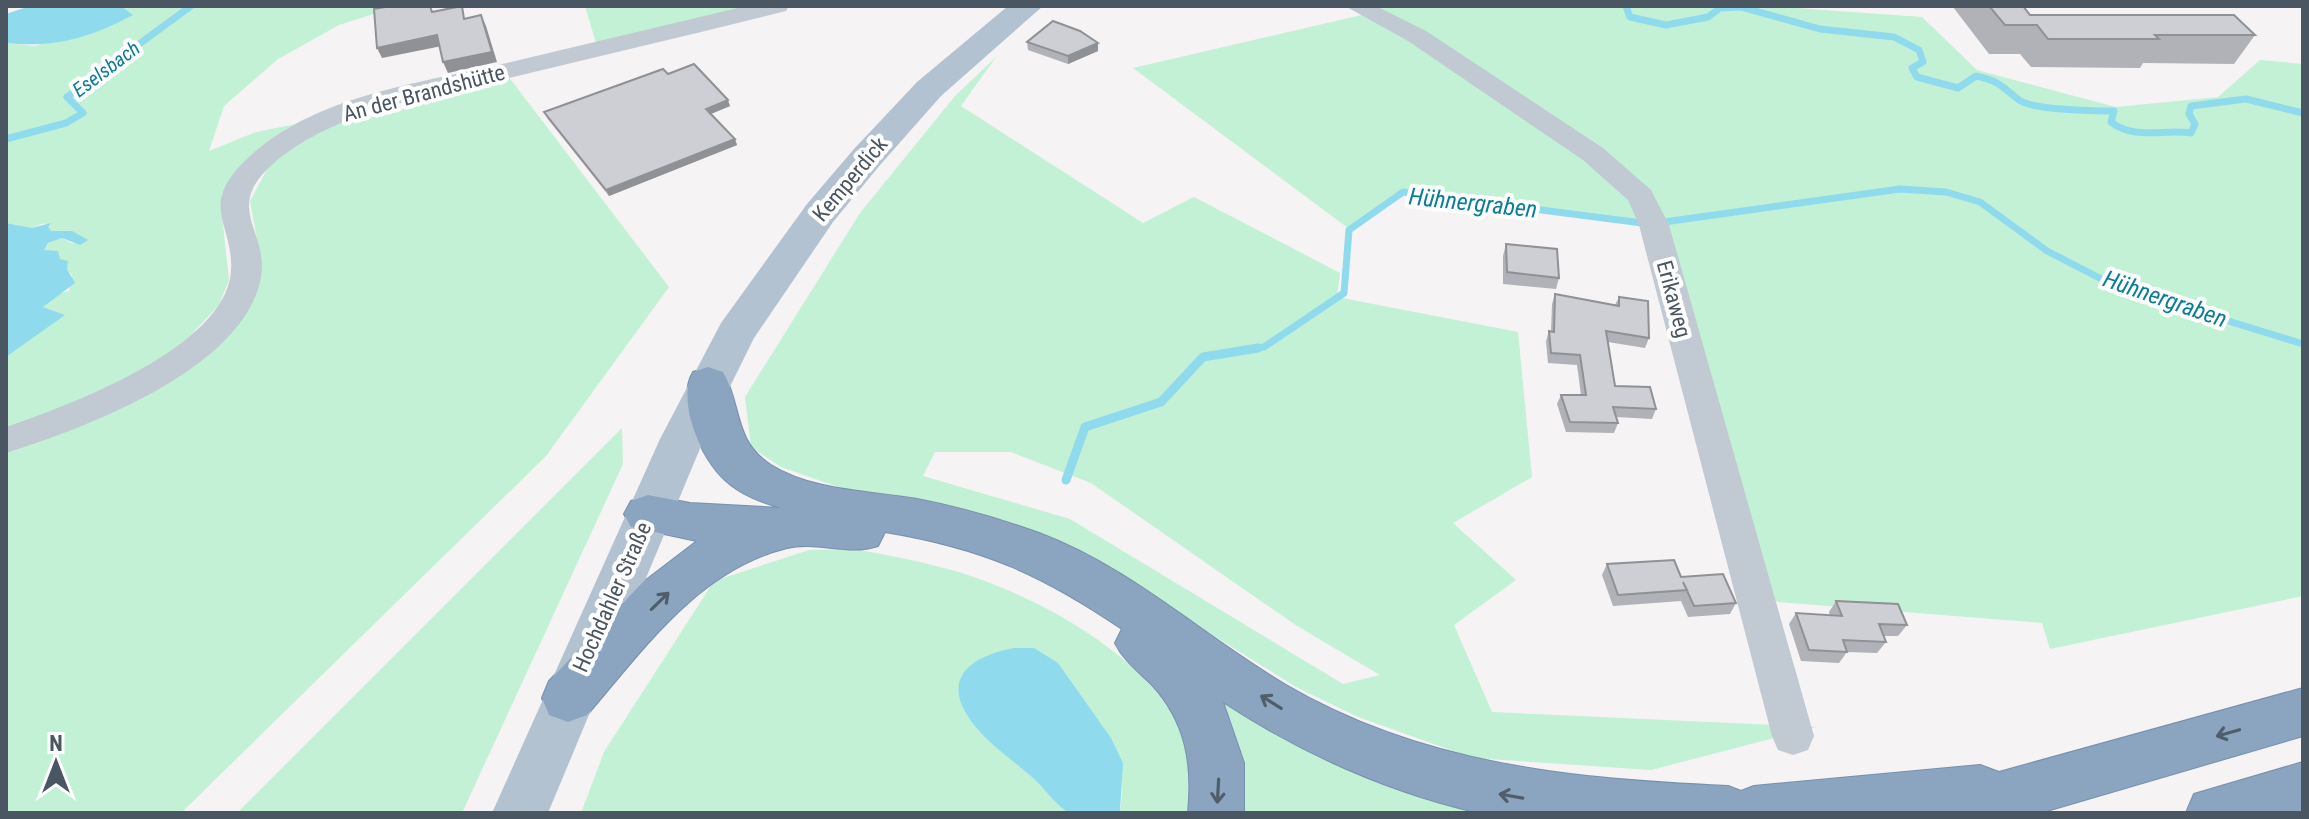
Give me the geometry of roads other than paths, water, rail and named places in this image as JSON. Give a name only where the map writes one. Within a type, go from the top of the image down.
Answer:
[{"type":"highway","points":[[708,383],[713,421],[725,448],[741,468],[761,481],[787,491],[862,509],[939,523],[1047,558],[1296,718],[1420,774],[1482,791],[1549,802],[1728,813]]},
{"type":"highway","points":[[653,504],[699,494],[862,509]]},
{"type":"highway","points":[[653,504],[690,522],[813,527],[904,539],[1000,564],[1060,591],[1108,619],[1172,671],[1202,712],[1219,762],[1216,813]]},
{"type":"highway","points":[[568,698],[655,605],[693,570],[726,549],[761,535],[813,527]]},
{"type":"highway","points":[[1948,813],[2303,712]]},
{"type":"highway","points":[[1754,813],[2038,786]]},
{"type":"highway","points":[[2214,813],[2303,788]]},
{"type":"main road","name":"Kemperdick","points":[[708,383],[764,289],[867,157],[929,89],[1027,6]]},
{"type":"main road","name":"Hochdahler Straße","points":[[520,813],[708,383]]},
{"type":"street","name":"An der Brandshütte","points":[[6,440],[119,398],[177,362],[217,325],[240,295],[248,266],[234,207],[247,176],[276,148],[340,113],[381,101],[777,6]]},
{"type":"street","name":"Erikaweg","points":[[1357,6],[1417,36],[1593,154],[1641,196],[1654,225],[1793,736]]},
{"type":"water","points":[[121,6],[133,15],[72,40],[41,44],[6,43],[6,14],[24,8]]},
{"type":"water","points":[[6,223],[32,228],[51,223],[48,227],[51,231],[72,231],[88,240],[80,245],[62,238],[48,243],[44,250],[58,251],[60,259],[68,261],[67,269],[75,283],[43,307],[65,315],[6,357]]},
{"type":"water","points":[[1014,648],[1034,648],[1058,663],[1111,738],[1123,763],[1120,811],[1069,813],[991,743],[969,718],[958,690],[960,679],[975,662]]},
{"type":"waterway","name":"Eselsbach","points":[[6,139],[66,123],[83,113],[67,97],[191,6]]},
{"type":"waterway","points":[[1626,6],[1630,17],[1666,25],[1708,17],[1720,8],[1741,7],[1820,29],[1894,37],[1919,50],[1923,62],[1912,68],[1917,77],[1958,88],[1976,76],[1990,80],[2019,100],[2037,106],[2114,111],[2111,122],[2129,131],[2191,133],[2195,124],[2189,114],[2191,106],[2246,99],[2303,113]]},
{"type":"waterway","name":"Hühnergraben","points":[[1664,222],[1900,189],[1946,192],[1980,202],[2047,251],[2115,286],[2303,344]]},
{"type":"waterway","name":"Hühnergraben","points":[[1258,348],[1344,293],[1349,230],[1403,192],[1642,223]]},
{"type":"waterway","name":"Hühnergraben","points":[[1066,480],[1085,427],[1161,402],[1203,357],[1258,348]]},
{"type":"waterway","name":"Hühnergraben","points":[[1246,350],[1258,348]]}]
